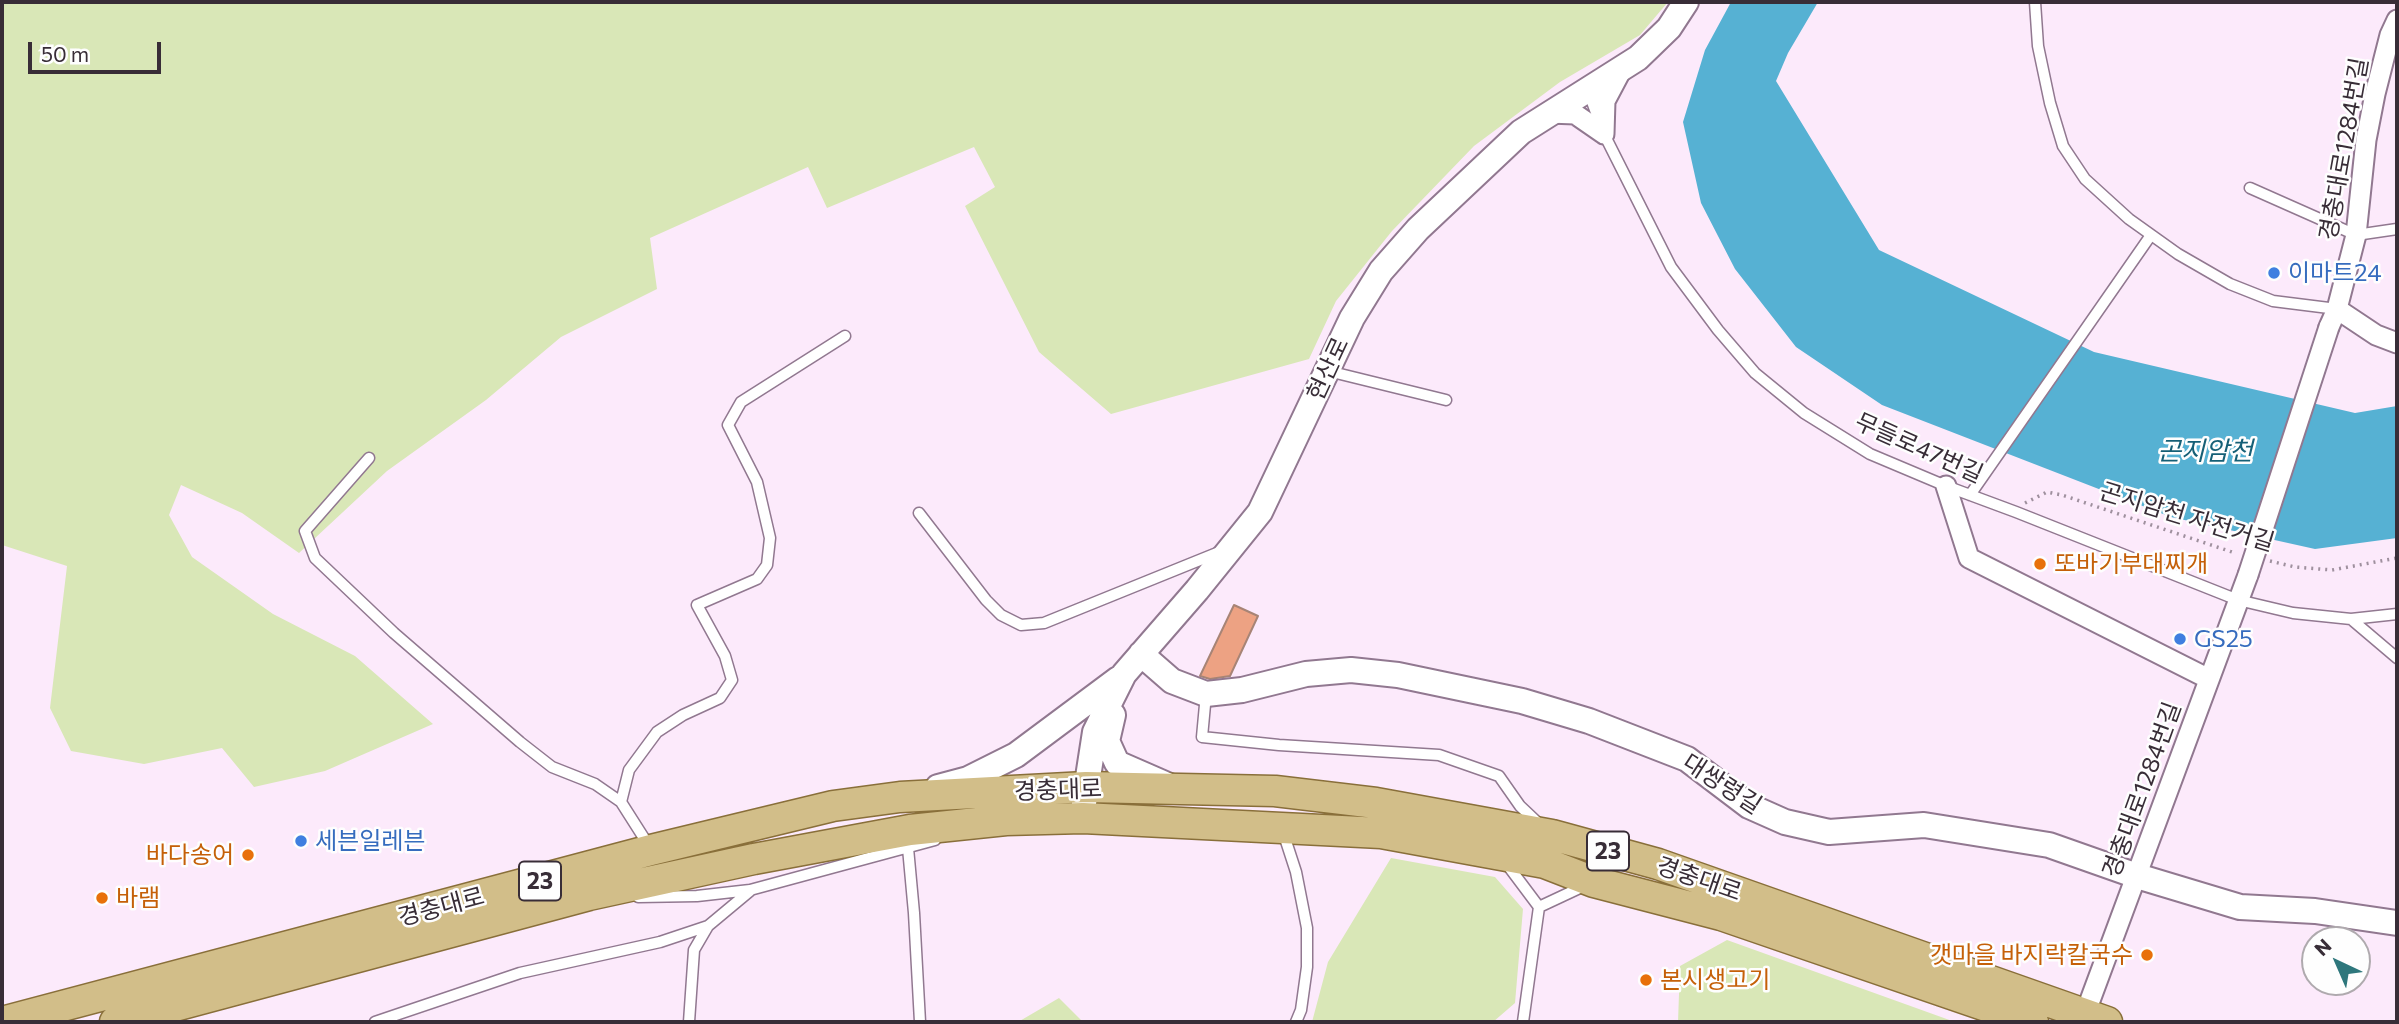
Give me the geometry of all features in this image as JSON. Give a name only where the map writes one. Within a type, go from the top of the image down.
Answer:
[{"type":"main road","name":"경충대로","points":[[2,1022],[652,850],[833,806],[900,797],[1086,787],[1275,792],[1376,803],[1552,835],[1658,864],[2092,1020]]},
{"type":"main road","name":"경충대로","points":[[115,1022],[589,895],[754,859],[910,830],[1006,820],[1083,818],[1381,833],[1545,863],[1594,881],[1721,915],[2033,1022]]},
{"type":"street","name":"현산로","points":[[1083,818],[1095,732],[1124,674],[1260,512],[1352,318],[1381,271],[1418,229],[1521,132],[1638,58],[1669,29],[1686,2]]},
{"type":"street","name":"경충대로1284번길","points":[[2092,1020],[2137,876],[2248,575],[2333,318],[2356,234],[2372,106],[2389,35],[2397,20]]},
{"type":"street","points":[[1604,134],[1605,101],[1623,67]]},
{"type":"street","points":[[1549,113],[1575,114],[1604,134]]},
{"type":"street","points":[[2333,318],[2397,342]]},
{"type":"street","points":[[1946,486],[1969,558],[2209,679]]},
{"type":"street","name":"대쌍령길","points":[[1141,654],[1172,681],[1206,694],[1242,690],[1306,674],[1351,670],[1398,675],[1522,701],[1589,721],[1687,759],[1749,806],[1785,822],[1829,832],[1924,825],[1967,831],[2049,845],[2137,876],[2241,907],[2315,911],[2397,923]]},
{"type":"street","points":[[1124,674],[1107,741],[1117,763],[1177,789]]},
{"type":"street","points":[[900,797],[968,779],[1016,755],[1124,674]]},
{"type":"lane","points":[[2035,2],[2040,57],[2050,103],[2063,146],[2085,179],[2151,235],[2230,284],[2273,301],[2333,318]]},
{"type":"lane","name":"무들로47번길","points":[[1587,89],[1604,134],[1671,267],[1718,330],[1755,373],[1804,413],[1870,454],[2238,600],[2293,613],[2351,619],[2397,614]]},
{"type":"lane","points":[[2250,188],[2356,234],[2397,229]]},
{"type":"lane","points":[[1970,495],[2151,235]]},
{"type":"lane","points":[[621,802],[629,770],[657,732],[683,715],[720,698],[732,680],[725,656],[697,606],[757,579],[767,565],[771,538],[757,482],[728,425],[741,402],[845,336]]},
{"type":"lane","points":[[1327,371],[1446,400]]},
{"type":"lane","points":[[369,458],[305,531],[316,558],[394,633],[520,742],[552,767],[595,784],[621,802],[652,850]]},
{"type":"lane","points":[[919,513],[986,600],[1001,615],[1021,625],[1044,623],[1234,546]]},
{"type":"lane","points":[[2351,619],[2397,658]]},
{"type":"lane","points":[[1206,694],[1202,737],[1279,745],[1439,755],[1499,776],[1520,807],[1552,835]]},
{"type":"lane","points":[[589,895],[697,896],[750,890],[1006,820]]},
{"type":"lane","points":[[1282,828],[1296,872],[1307,928],[1307,967],[1301,1010],[1296,1022]]},
{"type":"lane","points":[[908,848],[920,1022]]},
{"type":"lane","points":[[1500,855],[1539,907],[1523,1022]]},
{"type":"lane","points":[[1539,907],[1594,881]]},
{"type":"lane","points":[[689,1022],[694,950],[708,926],[750,890]]},
{"type":"lane","points":[[375,1022],[520,973],[660,942],[708,926]]},
{"type":"path","name":"곤지암천 자전거길","points":[[2016,512],[2029,499],[2047,492],[2217,549],[2243,555]]},
{"type":"path","name":"곤지암천 자전거길","points":[[2269,561],[2295,567],[2332,570],[2397,558]]},
{"type":"green space","points":[[2,2],[1668,2],[1640,35],[1560,82],[1474,146],[1392,231],[1336,301],[1309,359],[1111,414],[1039,352],[965,206],[995,187],[974,147],[827,208],[808,167],[650,238],[657,289],[561,337],[486,400],[387,471],[299,553],[242,513],[181,485],[169,515],[192,557],[273,614],[355,656],[433,724],[325,771],[254,787],[222,748],[144,764],[71,751],[50,708],[67,566],[2,545]]},
{"type":"green space","points":[[1391,858],[1495,877],[1523,909],[1515,1003],[1493,1022],[1312,1022],[1328,962]]},
{"type":"green space","points":[[1727,940],[1955,1022],[1678,1022],[1680,966]]},
{"type":"green space","points":[[1059,998],[1083,1022],[1018,1022]]},
{"type":"water","name":"곤지암천","points":[[1731,2],[1818,2],[1788,53],[1776,81],[1879,250],[2094,352],[2355,413],[2397,406],[2397,538],[2315,549],[2171,517],[1882,405],[1796,347],[1735,269],[1701,203],[1683,122],[1705,50]]},
{"type":"building","points":[[1234,605],[1258,616],[1230,676],[1210,679],[1200,676]]},
{"type":"place","name":"이마트24","points":[[2274,273]]},
{"type":"place","name":"또바기부대찌개","points":[[2040,564]]},
{"type":"place","name":"GS25","points":[[2180,639]]},
{"type":"place","name":"세븐일레븐","points":[[301,841]]},
{"type":"place","name":"바다송어","points":[[248,855]]},
{"type":"place","name":"바램","points":[[102,898]]},
{"type":"place","name":"갯마을 바지락칼국수","points":[[2147,955]]},
{"type":"place","name":"본시생고기","points":[[1646,980]]}]
